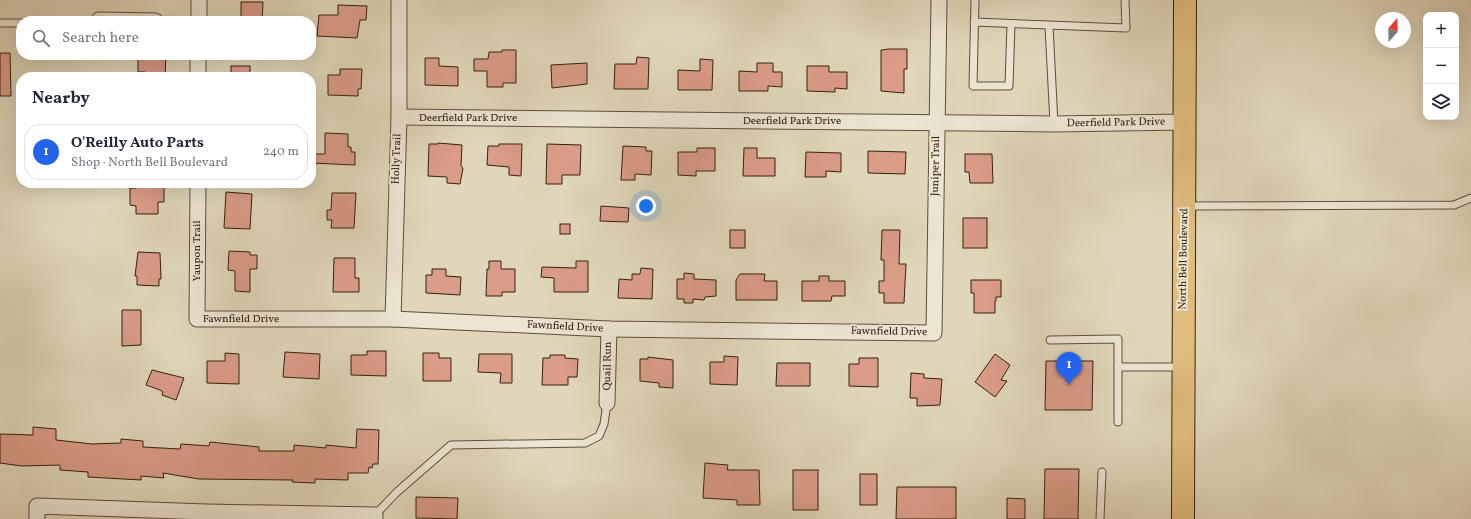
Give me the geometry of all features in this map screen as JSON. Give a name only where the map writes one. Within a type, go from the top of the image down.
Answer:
[{"type":"main road","name":"North Bell Boulevard","points":[[1183,519],[1186,122],[1185,0]]},
{"type":"street","points":[[199,0],[199,16]]},
{"type":"street","name":"Holly Trail","points":[[393,319],[399,117],[399,0]]},
{"type":"street","name":"Juniper Trail","points":[[934,333],[939,0]]},
{"type":"street","points":[[198,60],[198,72]]},
{"type":"street","name":"Deerfield Park Drive","points":[[399,117],[1054,124],[1186,122]]},
{"type":"street","name":"Yaupon Trail","points":[[197,319],[198,188]]},
{"type":"street","name":"Fawnfield Drive","points":[[197,319],[393,319],[609,329],[934,333]]},
{"type":"street","name":"Quail Run","points":[[607,403],[609,329]]},
{"type":"street","points":[[37,512],[206,516],[375,517]]},
{"type":"lane","points":[[975,0],[973,86],[1009,86],[1011,24]]},
{"type":"lane","points":[[974,22],[1126,28],[1125,0]]},
{"type":"lane","points":[[0,24],[16,23]]},
{"type":"lane","points":[[1049,26],[1054,124]]},
{"type":"lane","points":[[1185,206],[1454,205],[1471,198]]},
{"type":"lane","points":[[1050,340],[1118,339],[1118,422]]},
{"type":"lane","points":[[1118,366],[1183,367]]},
{"type":"lane","points":[[375,517],[397,492],[451,445],[585,443],[599,436],[604,424],[607,403]]},
{"type":"lane","points":[[1100,519],[1102,472]]},
{"type":"building","points":[[241,2],[263,2],[262,16],[241,16]]},
{"type":"building","points":[[338,5],[367,6],[366,20],[360,20],[357,38],[317,36],[319,15],[338,15]]},
{"type":"building","points":[[907,49],[907,69],[904,69],[904,93],[881,91],[881,50]]},
{"type":"building","points":[[502,50],[516,50],[516,83],[503,83],[503,87],[487,87],[487,71],[474,71],[474,59],[488,59],[489,52],[502,52]]},
{"type":"building","points":[[0,53],[10,53],[11,96],[0,96]]},
{"type":"building","points":[[637,57],[649,58],[648,89],[614,89],[615,64],[636,64]]},
{"type":"building","points":[[425,58],[439,58],[439,66],[458,67],[458,86],[425,85]]},
{"type":"building","points":[[700,59],[713,60],[712,90],[678,90],[678,70],[700,71]]},
{"type":"building","points":[[138,60],[166,60],[165,72],[138,72]]},
{"type":"building","points":[[587,63],[587,84],[552,88],[551,65]]},
{"type":"building","points":[[757,63],[773,63],[773,72],[782,72],[782,87],[768,86],[768,91],[739,91],[739,71],[757,72]]},
{"type":"building","points":[[231,66],[250,66],[250,72],[231,72]]},
{"type":"building","points":[[807,66],[829,66],[829,72],[847,72],[847,89],[835,88],[835,92],[807,91]]},
{"type":"building","points":[[340,69],[362,69],[361,89],[358,89],[358,96],[328,95],[328,75],[340,75]]},
{"type":"building","points":[[325,133],[348,134],[348,147],[351,147],[351,152],[355,152],[355,165],[316,163],[316,154],[325,154]]},
{"type":"building","points":[[438,143],[462,145],[461,166],[463,168],[460,184],[447,183],[447,177],[428,176],[429,144]]},
{"type":"building","points":[[499,144],[522,144],[521,176],[509,175],[509,167],[487,165],[488,146],[499,146]]},
{"type":"building","points":[[547,144],[581,145],[580,175],[562,175],[562,184],[546,184]]},
{"type":"building","points":[[623,146],[646,147],[646,151],[652,151],[651,175],[635,174],[635,180],[621,180]]},
{"type":"building","points":[[697,148],[715,148],[715,171],[696,171],[696,176],[678,175],[678,152],[697,152]]},
{"type":"building","points":[[744,148],[757,148],[757,158],[775,158],[775,176],[743,176]]},
{"type":"building","points":[[868,151],[906,152],[905,174],[868,173]]},
{"type":"building","points":[[806,152],[841,153],[841,172],[826,171],[826,177],[805,177]]},
{"type":"building","points":[[965,154],[992,154],[993,183],[970,183],[969,172],[965,172]]},
{"type":"building","points":[[130,188],[164,188],[164,202],[158,202],[158,214],[136,214],[136,206],[130,205]]},
{"type":"building","points":[[226,192],[252,194],[250,229],[224,228]]},
{"type":"building","points":[[332,193],[356,193],[354,228],[331,228],[332,220],[327,220],[327,210],[331,210]]},
{"type":"building","points":[[601,206],[629,208],[628,222],[600,221]]},
{"type":"building","points":[[963,218],[987,218],[987,248],[963,248]]},
{"type":"building","points":[[560,224],[570,224],[570,234],[560,234]]},
{"type":"building","points":[[730,230],[745,230],[745,248],[730,248]]},
{"type":"building","points":[[882,230],[900,230],[899,264],[906,264],[904,303],[884,303],[884,293],[879,293],[879,281],[884,281],[884,260],[881,260]]},
{"type":"building","points":[[229,251],[250,252],[250,255],[257,255],[257,269],[250,269],[250,292],[235,291],[235,271],[228,270]]},
{"type":"building","points":[[138,252],[160,253],[161,279],[159,279],[159,286],[137,285],[137,276],[135,276]]},
{"type":"building","points":[[334,258],[355,258],[355,278],[359,278],[359,292],[333,292]]},
{"type":"building","points":[[489,261],[501,261],[501,269],[515,269],[515,292],[502,292],[502,296],[486,296],[487,269],[489,269]]},
{"type":"building","points":[[576,261],[588,261],[588,292],[554,292],[554,278],[541,277],[542,267],[576,268]]},
{"type":"building","points":[[641,268],[653,269],[652,299],[618,298],[619,279],[632,280],[632,274],[640,274]]},
{"type":"building","points":[[432,269],[446,269],[446,276],[461,277],[460,295],[426,293],[426,275],[432,275]]},
{"type":"building","points":[[684,273],[694,274],[694,279],[716,280],[716,296],[705,297],[704,300],[693,299],[693,303],[684,303],[684,299],[677,299],[677,279],[684,279]]},
{"type":"building","points":[[740,274],[765,274],[764,281],[777,281],[777,300],[736,300],[736,280]]},
{"type":"building","points":[[819,276],[829,276],[829,281],[845,281],[845,296],[832,296],[831,301],[802,301],[802,281],[819,281]]},
{"type":"building","points":[[971,280],[1001,280],[1001,297],[996,297],[995,313],[974,313],[974,293],[971,293]]},
{"type":"building","points":[[122,310],[141,310],[141,345],[122,346]]},
{"type":"building","points":[[367,351],[386,351],[386,376],[351,375],[351,355],[367,355]]},
{"type":"building","points":[[285,352],[320,354],[319,379],[283,377]]},
{"type":"building","points":[[225,353],[239,354],[239,384],[207,383],[207,361],[225,361]]},
{"type":"building","points":[[423,353],[439,353],[439,358],[451,358],[451,381],[423,381]]},
{"type":"building","points":[[479,354],[512,354],[512,383],[500,383],[501,373],[478,372]]},
{"type":"building","points":[[995,354],[1010,365],[1001,380],[1007,381],[995,397],[975,382]]},
{"type":"building","points":[[550,355],[565,355],[565,358],[578,359],[577,377],[568,377],[568,385],[542,385],[543,358],[550,358]]},
{"type":"building","points":[[724,356],[738,357],[737,385],[710,384],[710,362],[724,362]]},
{"type":"building","points":[[648,357],[673,360],[673,388],[659,387],[659,383],[640,381],[640,359],[648,359]]},
{"type":"building","points":[[859,358],[878,358],[878,387],[849,386],[849,364],[859,364]]},
{"type":"building","points":[[1046,361],[1093,361],[1092,410],[1045,410]]},
{"type":"building","points":[[777,363],[810,363],[810,386],[776,386]]},
{"type":"building","points":[[152,370],[184,378],[176,400],[162,395],[163,392],[160,390],[146,385]]},
{"type":"building","points":[[911,373],[924,374],[924,378],[942,379],[940,405],[917,406],[917,398],[910,398]]},
{"type":"building","points":[[33,427],[56,429],[56,440],[92,444],[121,443],[121,439],[143,441],[143,447],[180,449],[181,444],[209,446],[210,442],[259,447],[259,451],[294,451],[294,445],[326,448],[326,445],[356,448],[357,429],[379,430],[378,464],[373,464],[372,468],[369,467],[368,473],[348,473],[348,480],[315,479],[315,483],[292,482],[293,480],[199,479],[163,473],[164,478],[141,476],[141,480],[88,477],[88,472],[60,470],[60,465],[22,466],[0,463],[0,434],[33,435]]},
{"type":"building","points":[[705,463],[728,465],[727,470],[759,470],[760,505],[737,505],[737,500],[703,498]]},
{"type":"building","points":[[1045,469],[1079,469],[1078,519],[1044,519]]},
{"type":"building","points":[[793,470],[818,470],[818,510],[793,510]]},
{"type":"building","points":[[860,474],[877,474],[877,505],[860,505]]},
{"type":"building","points":[[897,487],[956,487],[956,519],[896,519]]},
{"type":"building","points":[[416,497],[458,498],[457,519],[416,518]]},
{"type":"building","points":[[1007,498],[1025,499],[1025,519],[1007,519]]},
{"type":"place","name":"O'Reilly Auto Parts","points":[[1069,385]]}]
